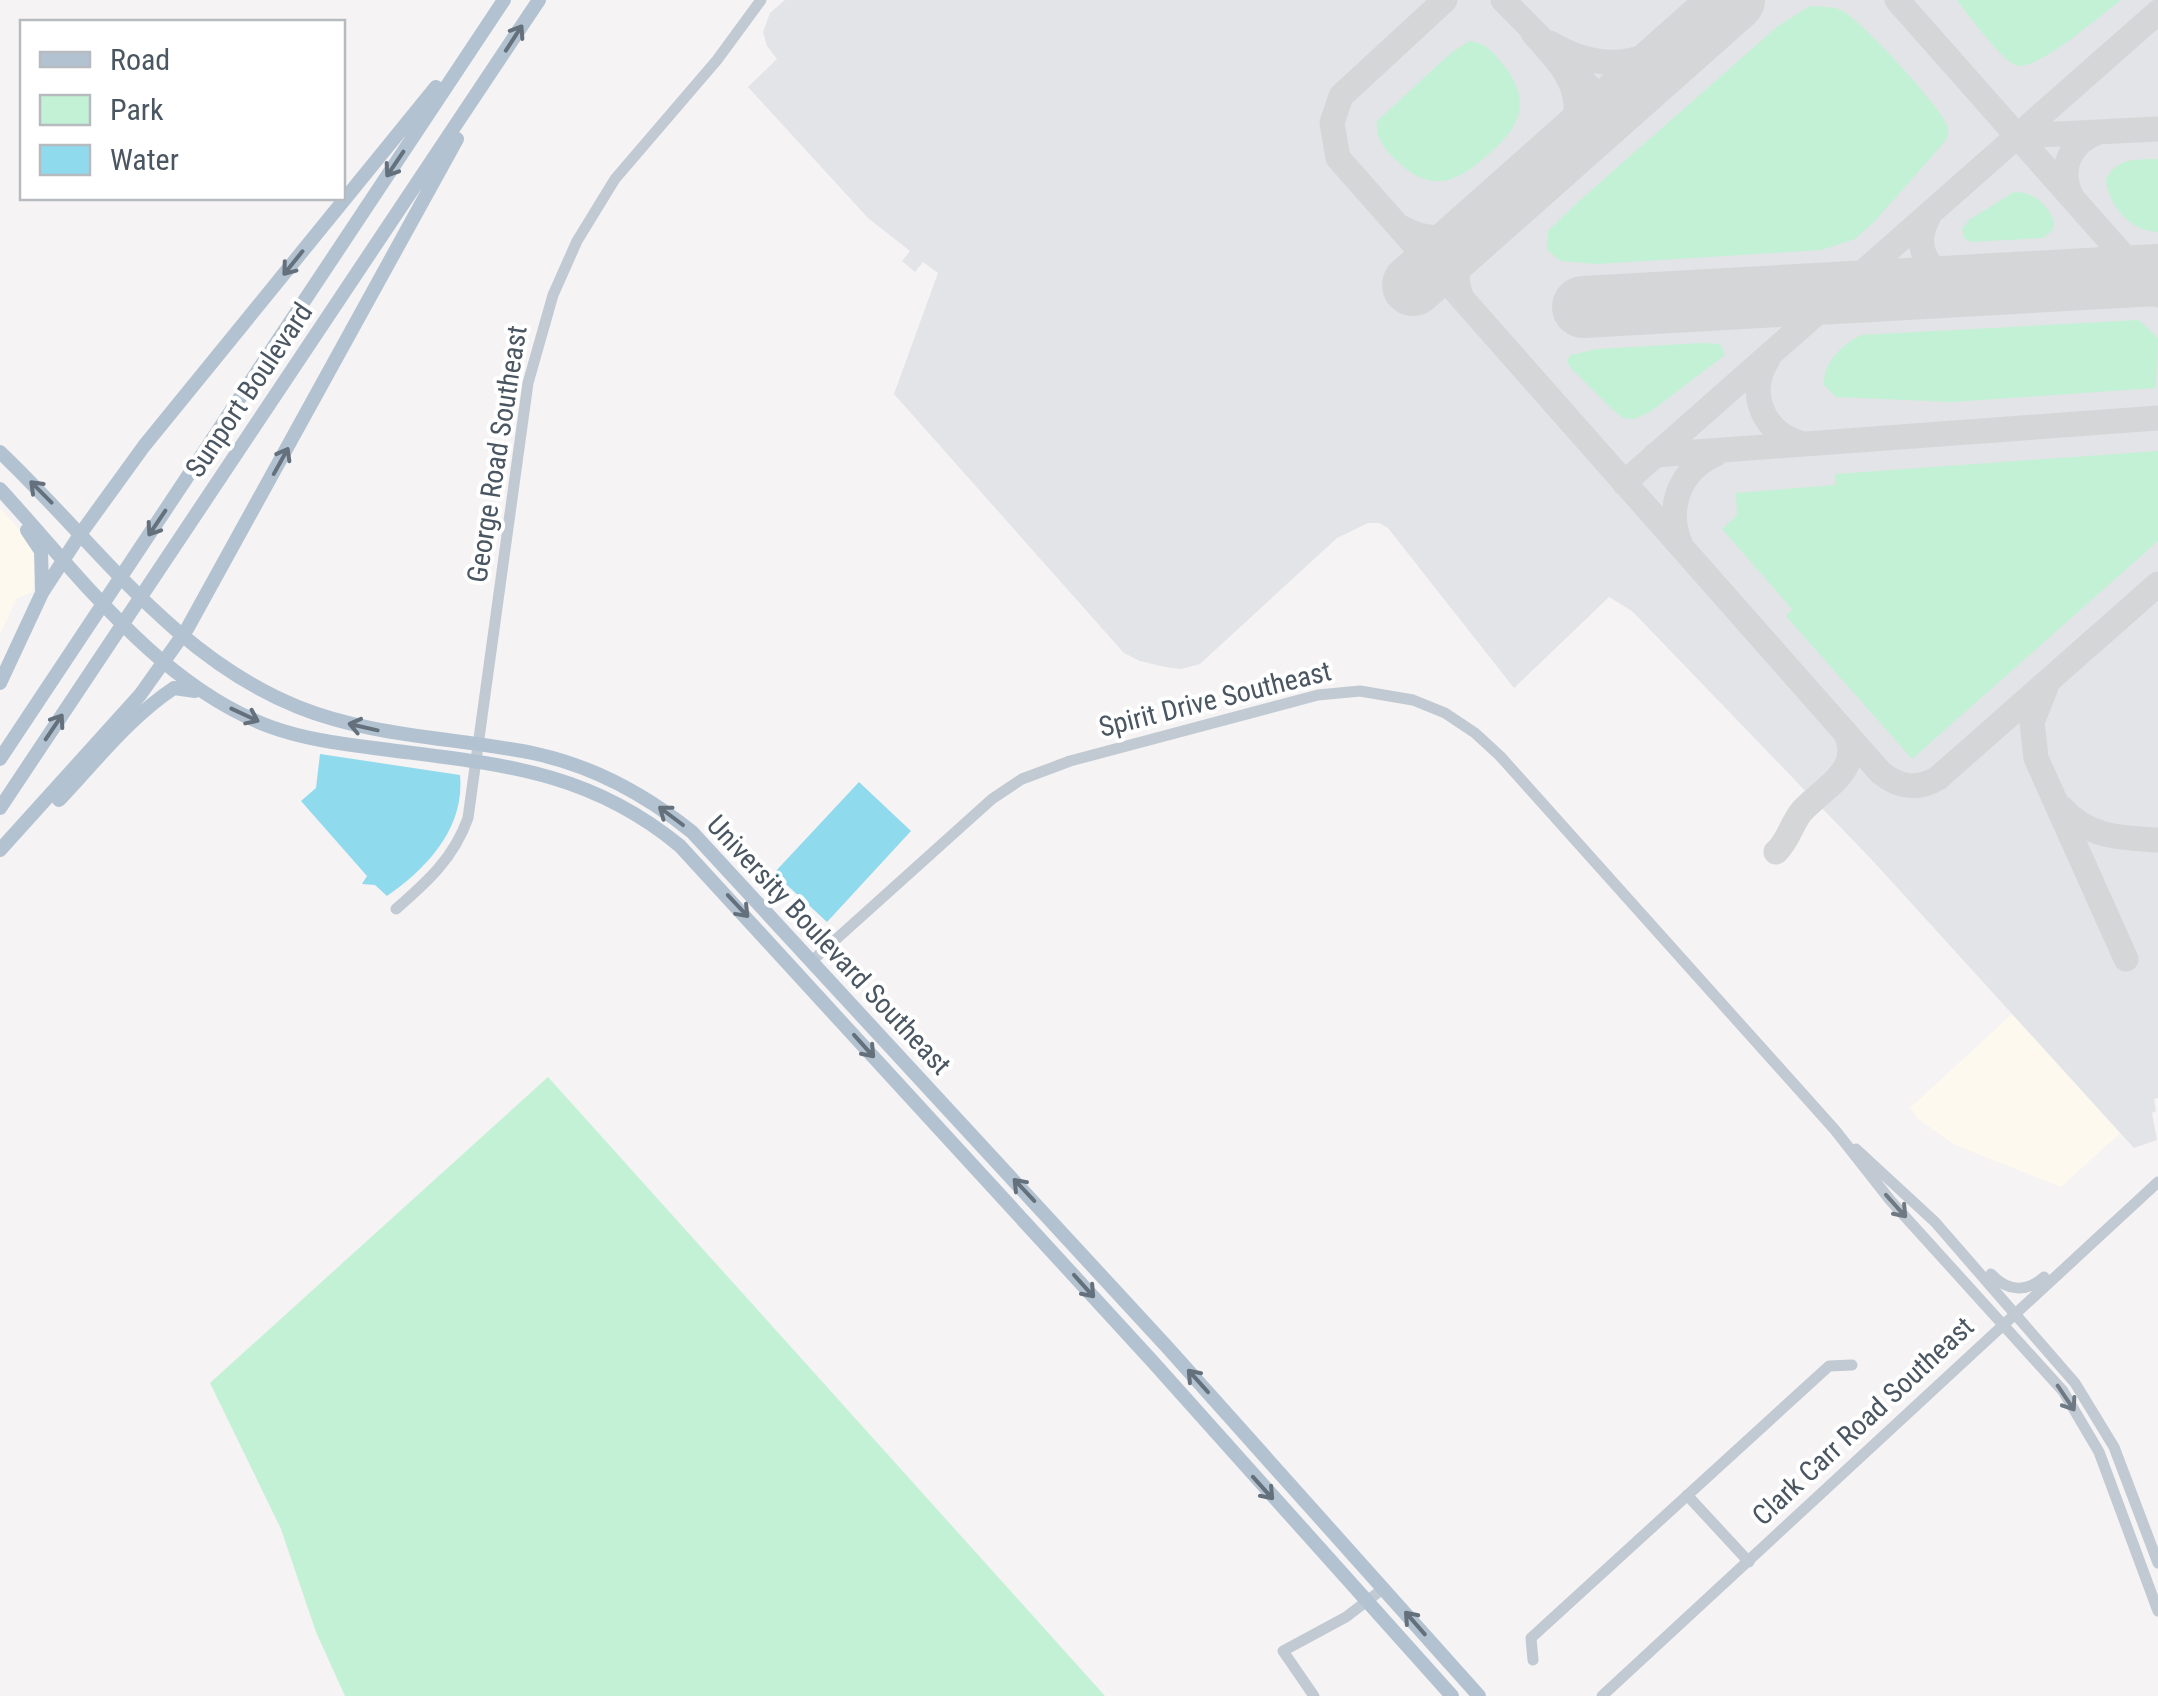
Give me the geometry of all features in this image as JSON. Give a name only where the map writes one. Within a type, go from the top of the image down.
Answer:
[{"type":"main road","name":"Sunport Boulevard","points":[[0,759],[504,0]]},
{"type":"main road","name":"Sunport Boulevard","points":[[0,808],[540,0]]},
{"type":"main road","points":[[0,683],[42,593],[144,446],[488,25]]},
{"type":"main road","points":[[0,850],[140,695],[182,638],[426,198],[489,76]]},
{"type":"main road","name":"University Boulevard Southeast","points":[[0,452],[182,638],[240,679],[315,714],[380,731],[539,754],[583,768],[659,807],[707,847],[1479,1696]]},
{"type":"main road","name":"University Boulevard Southeast","points":[[0,489],[163,663],[210,697],[258,722],[310,739],[477,762],[577,784],[649,822],[694,859],[1452,1696]]},
{"type":"main road","points":[[0,500],[37,543],[42,559],[42,593]]},
{"type":"main road","points":[[23,828],[49,810],[161,696],[182,687],[210,697]]},
{"type":"main road","name":"Spirit Drive Southeast","points":[[800,973],[813,960]]},
{"type":"street","name":"George Road Southeast","points":[[396,909],[433,876],[458,844],[468,818],[528,383],[553,295],[577,241],[614,179],[717,60],[762,0]]},
{"type":"street","name":"Spirit Drive Southeast","points":[[813,960],[992,799],[1022,779],[1070,761],[1318,695],[1376,692],[1413,700],[1445,713],[1487,744],[1834,1130]]},
{"type":"street","points":[[1834,1130],[1935,1222],[2075,1383],[2114,1447],[2158,1563]]},
{"type":"street","points":[[1834,1130],[1890,1200],[2063,1391],[2099,1452],[2158,1611]]},
{"type":"street","name":"Clark Carr Road Southeast","points":[[1602,1696],[2158,1182]]},
{"type":"street","points":[[1935,1222],[1956,1235],[1999,1282],[2012,1288],[2035,1285],[2074,1249],[2091,1243]]},
{"type":"street","points":[[1533,1660],[1531,1638],[1830,1366],[1852,1366]]},
{"type":"street","points":[[1687,1495],[1749,1562]]},
{"type":"street","points":[[1314,1696],[1283,1652],[1384,1588]]},
{"type":"shaded area","points":[[785,0],[2158,0],[2158,1098],[2154,1099],[2156,1111],[2152,1113],[2157,1140],[2134,1148],[1873,861],[1632,611],[1609,597],[1514,688],[1388,528],[1368,523],[1337,538],[1200,664],[1181,669],[1165,667],[1124,653],[894,394],[938,273],[923,262],[915,272],[902,261],[910,251],[868,218],[748,87],[777,59],[763,32],[770,13]]},
{"type":"shaded area","points":[[0,508],[32,544],[38,563],[32,592],[17,598],[0,634]]},
{"type":"shaded area","points":[[2012,1014],[2120,1133],[2061,1187],[1955,1145],[1918,1119],[1910,1108]]},
{"type":"green space","points":[[1957,0],[2121,0],[2053,52],[2025,65],[2015,65],[1984,36]]},
{"type":"green space","points":[[1810,6],[1837,9],[1850,16],[1915,83],[1947,125],[1943,143],[1874,222],[1855,239],[1821,250],[1596,264],[1561,261],[1547,250],[1548,231],[1579,201],[1778,26]]},
{"type":"green space","points":[[1469,41],[1485,46],[1505,67],[1518,91],[1519,113],[1501,143],[1467,171],[1445,181],[1422,178],[1385,148],[1377,121]]},
{"type":"green space","points":[[2158,159],[2158,232],[2139,227],[2123,216],[2106,180],[2121,164]]},
{"type":"green space","points":[[2014,192],[2033,196],[2043,204],[2054,221],[2052,231],[2043,238],[1971,242],[1964,238],[1962,229],[1969,220]]},
{"type":"green space","points":[[2139,320],[2158,338],[2156,388],[1952,402],[1836,397],[1824,385],[1835,355],[1861,335]]},
{"type":"green space","points":[[1720,344],[1725,355],[1650,412],[1634,419],[1623,418],[1612,409],[1567,360],[1571,355],[1597,349]]},
{"type":"green space","points":[[2158,451],[2158,541],[1912,759],[1786,616],[1792,609],[1722,529],[1737,515],[1736,493],[1835,485],[1835,474]]},
{"type":"green space","points":[[548,1077],[1105,1696],[345,1696],[316,1632],[281,1529],[210,1383]]},
{"type":"water","points":[[320,754],[460,775],[460,794],[450,829],[416,873],[387,896],[375,885],[362,884],[367,876],[301,801],[316,788]]},
{"type":"water","points":[[859,782],[911,831],[827,922],[774,873]]},
{"type":"taxiway","points":[[1445,0],[1341,96],[1332,123],[1338,158],[1881,773],[1909,786],[1938,778],[2158,584]]},
{"type":"taxiway","points":[[1503,0],[1611,109]]},
{"type":"taxiway","points":[[1897,0],[2158,295]]},
{"type":"taxiway","points":[[1624,483],[2158,12]]},
{"type":"taxiway","points":[[1400,227],[1437,238],[1474,230],[1543,170],[1563,147],[1575,120],[1574,93],[1560,65],[1533,33]]},
{"type":"taxiway","points":[[1550,43],[1588,59],[1623,62],[1657,53],[1694,36]]},
{"type":"taxiway","points":[[2018,136],[2158,129]]},
{"type":"taxiway","points":[[2071,195],[2066,175],[2070,157],[2081,142],[2099,132]]},
{"type":"taxiway","points":[[1929,216],[1922,240],[1927,260],[1943,275],[1965,286]]},
{"type":"taxiway","points":[[1462,298],[1458,262],[1476,229]]},
{"type":"taxiway","points":[[1768,359],[1759,385],[1762,410],[1778,431],[1803,444]]},
{"type":"taxiway","points":[[1655,455],[2158,418]]},
{"type":"taxiway","points":[[1681,545],[1675,518],[1679,492],[1693,470],[1716,454]]},
{"type":"taxiway","points":[[2046,687],[2032,722],[2036,758],[2126,959]]},
{"type":"taxiway","points":[[1776,852],[1802,811],[1845,768],[1850,747],[1846,734]]},
{"type":"taxiway","points":[[2062,808],[2094,831],[2158,840]]},
{"type":"runway","points":[[1413,285],[1734,0]]},
{"type":"runway","points":[[1583,307],[2158,275]]}]
